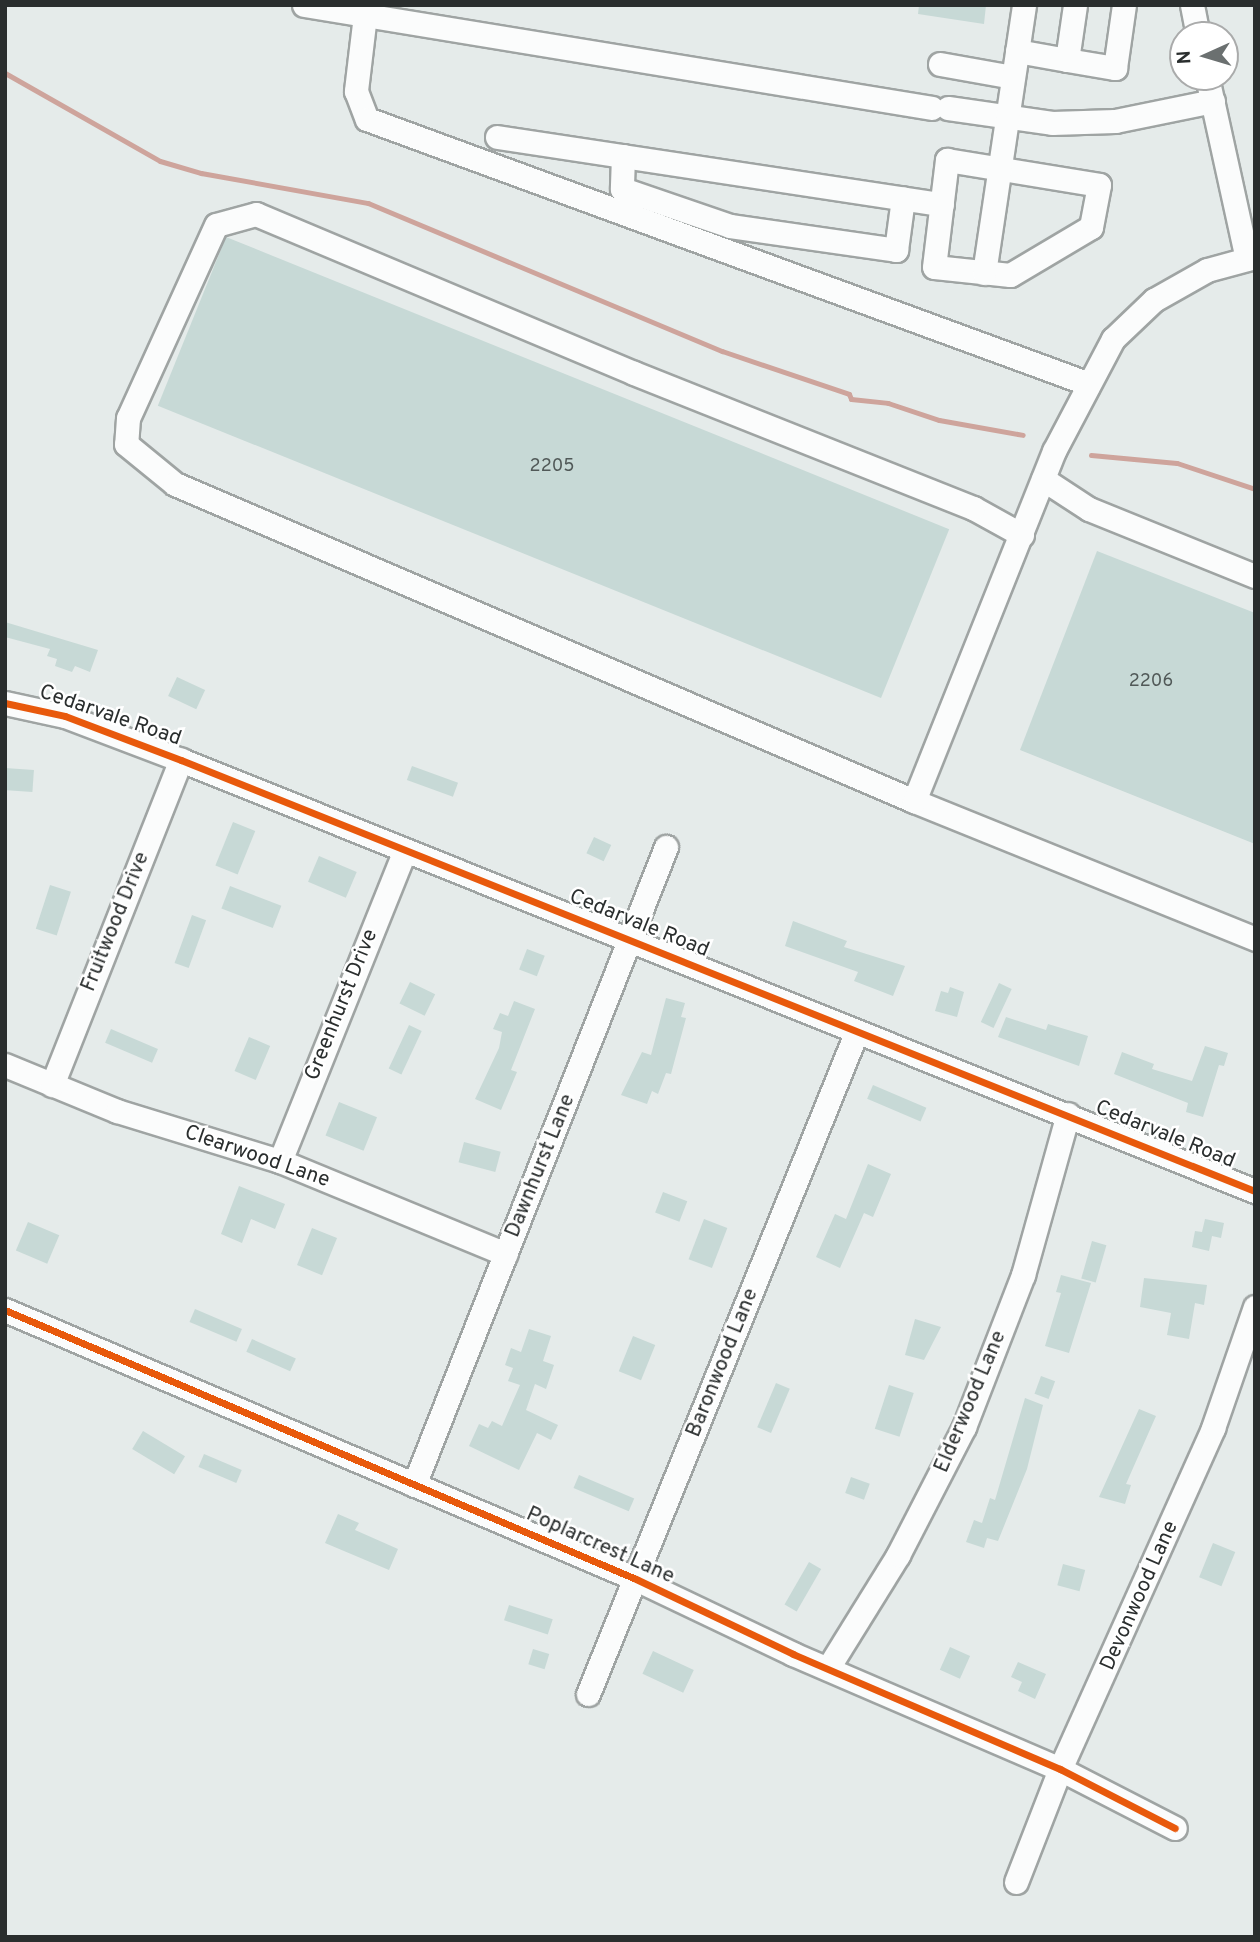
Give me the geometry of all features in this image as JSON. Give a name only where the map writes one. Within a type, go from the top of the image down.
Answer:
[{"type":"street","points":[[304,5],[940,108],[1052,123],[1115,121],[1213,101]]},
{"type":"street","points":[[984,273],[1024,5]]},
{"type":"street","points":[[1067,60],[1075,5]]},
{"type":"street","points":[[1017,51],[1115,68],[1124,5]]},
{"type":"street","points":[[365,15],[356,92],[367,119],[1089,384]]},
{"type":"street","points":[[940,64],[1013,77]]},
{"type":"street","points":[[914,801],[1043,479],[1113,339],[1154,300],[1207,270],[1251,258],[1210,91]]},
{"type":"street","points":[[497,138],[942,204]]},
{"type":"street","points":[[623,156],[622,189],[744,228],[896,250],[903,198]]},
{"type":"street","points":[[947,160],[1099,185],[1091,227],[1010,275],[934,267],[942,204],[947,160]]},
{"type":"street","points":[[1022,536],[973,508],[634,373],[256,214],[216,225],[128,418],[126,444],[175,484],[914,801],[1255,939]]},
{"type":"street","points":[[1043,479],[1089,509],[1255,576]]},
{"type":"street","name":"Cedarvale Road","points":[[5,704],[55,712],[181,760],[1255,1191]]},
{"type":"street","name":"Fruitwood Drive","points":[[52,1085],[181,760]]},
{"type":"street","name":"Dawnhurst Lane","points":[[414,1485],[666,847]]},
{"type":"street","name":"Greenhurst Drive","points":[[280,1161],[405,850]]},
{"type":"street","name":"Baronwood Lane","points":[[588,1694],[856,1031]]},
{"type":"street","name":"Clearwood Lane","points":[[5,1065],[117,1111],[280,1161],[506,1254]]},
{"type":"street","name":"Elderwood Lane","points":[[828,1668],[898,1555],[964,1427],[1023,1275],[1068,1114]]},
{"type":"street","name":"Devonwood Lane","points":[[1016,1882],[1060,1769],[1197,1465],[1255,1307]]},
{"type":"street","name":"Poplarcrest Lane","points":[[5,1310],[636,1579],[828,1668],[1060,1769],[1174,1828]]},
{"type":"building","points":[[919,5],[986,5],[984,24],[918,14]]},
{"type":"building","points":[[226,237],[949,529],[881,698],[158,406]]},
{"type":"building","points":[[1097,551],[1255,613],[1255,844],[1020,750]]},
{"type":"building","points":[[5,622],[98,650],[90,672],[75,666],[72,672],[55,666],[57,659],[47,656],[50,649],[5,637]]},
{"type":"building","points":[[177,677],[205,690],[196,709],[168,696]]},
{"type":"building","points":[[412,766],[458,783],[453,797],[407,780]]},
{"type":"building","points":[[5,768],[34,770],[32,792],[5,790]]},
{"type":"building","points":[[233,822],[255,831],[238,875],[215,866]]},
{"type":"building","points":[[594,837],[611,845],[604,861],[586,853]]},
{"type":"building","points":[[319,856],[357,872],[346,898],[308,882]]},
{"type":"building","points":[[50,885],[71,892],[57,936],[36,929]]},
{"type":"building","points":[[230,886],[281,906],[273,928],[221,908]]},
{"type":"building","points":[[192,915],[206,920],[189,968],[175,963]]},
{"type":"building","points":[[793,921],[847,941],[844,947],[905,966],[893,996],[854,981],[858,972],[785,946]]},
{"type":"building","points":[[527,949],[545,956],[537,976],[519,970]]},
{"type":"building","points":[[410,982],[435,994],[425,1016],[399,1004]]},
{"type":"building","points":[[999,983],[1012,989],[994,1028],[981,1022]]},
{"type":"building","points":[[950,987],[964,992],[957,1017],[935,1011],[941,991],[948,993]]},
{"type":"building","points":[[666,998],[685,1003],[681,1017],[686,1018],[671,1074],[666,1073],[658,1094],[652,1091],[647,1104],[621,1095],[642,1052],[651,1055]]},
{"type":"building","points":[[514,1001],[535,1009],[511,1070],[517,1072],[501,1110],[475,1099],[499,1048],[502,1032],[493,1029],[500,1013],[508,1016]]},
{"type":"building","points":[[1006,1017],[1046,1030],[1048,1024],[1088,1036],[1079,1066],[998,1037]]},
{"type":"building","points":[[409,1025],[422,1031],[401,1074],[389,1069]]},
{"type":"building","points":[[111,1029],[158,1049],[152,1063],[105,1043]]},
{"type":"building","points":[[249,1037],[270,1046],[256,1080],[235,1071]]},
{"type":"building","points":[[1205,1046],[1228,1053],[1224,1066],[1219,1065],[1203,1117],[1186,1112],[1188,1103],[1114,1074],[1122,1052],[1154,1064],[1152,1069],[1192,1081]]},
{"type":"building","points":[[873,1085],[926,1108],[921,1121],[867,1099]]},
{"type":"building","points":[[339,1102],[377,1117],[364,1151],[326,1135]]},
{"type":"building","points":[[464,1142],[501,1152],[495,1172],[459,1162]]},
{"type":"building","points":[[868,1164],[891,1174],[873,1217],[864,1213],[840,1268],[816,1257],[835,1214],[846,1219]]},
{"type":"building","points":[[239,1186],[285,1204],[275,1229],[251,1219],[242,1243],[221,1234]]},
{"type":"building","points":[[663,1192],[687,1201],[679,1222],[655,1213]]},
{"type":"building","points":[[704,1219],[727,1228],[712,1268],[689,1259]]},
{"type":"building","points":[[1205,1219],[1224,1223],[1221,1238],[1212,1236],[1209,1251],[1192,1247],[1195,1231],[1202,1232]]},
{"type":"building","points":[[28,1222],[59,1235],[47,1264],[16,1251]]},
{"type":"building","points":[[312,1228],[337,1238],[322,1275],[297,1265]]},
{"type":"building","points":[[1092,1241],[1106,1245],[1096,1283],[1081,1278]]},
{"type":"building","points":[[1061,1275],[1091,1283],[1069,1353],[1045,1346],[1061,1293],[1056,1292]]},
{"type":"building","points":[[1144,1278],[1207,1285],[1204,1305],[1195,1303],[1189,1339],[1167,1335],[1171,1313],[1140,1307]]},
{"type":"building","points":[[195,1309],[242,1329],[236,1342],[190,1322]]},
{"type":"building","points":[[915,1319],[941,1327],[924,1360],[905,1355]]},
{"type":"building","points":[[529,1329],[551,1336],[543,1361],[554,1365],[546,1389],[535,1384],[526,1410],[558,1425],[551,1440],[537,1433],[519,1470],[469,1446],[479,1424],[488,1428],[492,1421],[502,1426],[520,1385],[508,1381],[513,1368],[505,1365],[511,1348],[521,1352]]},
{"type":"building","points":[[633,1336],[655,1345],[641,1380],[619,1371]]},
{"type":"building","points":[[252,1339],[296,1359],[290,1371],[246,1352]]},
{"type":"building","points":[[1041,1376],[1055,1381],[1049,1399],[1035,1394]]},
{"type":"building","points":[[776,1383],[790,1389],[771,1433],[757,1427]]},
{"type":"building","points":[[889,1385],[914,1393],[900,1437],[875,1429]]},
{"type":"building","points":[[1025,1398],[1043,1405],[1027,1469],[998,1541],[987,1538],[984,1548],[966,1542],[974,1520],[982,1523],[990,1498],[995,1500]]},
{"type":"building","points":[[1139,1409],[1156,1416],[1126,1484],[1131,1485],[1125,1504],[1099,1497]]},
{"type":"building","points":[[143,1431],[185,1456],[174,1474],[132,1449]]},
{"type":"building","points":[[204,1454],[242,1470],[236,1483],[199,1467]]},
{"type":"building","points":[[579,1475],[634,1498],[629,1511],[574,1488]]},
{"type":"building","points":[[851,1477],[870,1484],[864,1500],[845,1493]]},
{"type":"building","points":[[338,1514],[359,1523],[355,1530],[398,1549],[389,1570],[325,1543]]},
{"type":"building","points":[[1213,1543],[1235,1552],[1221,1586],[1199,1577]]},
{"type":"building","points":[[809,1562],[821,1569],[797,1611],[784,1604]]},
{"type":"building","points":[[1063,1564],[1085,1570],[1080,1591],[1057,1585]]},
{"type":"building","points":[[509,1605],[553,1619],[548,1634],[504,1620]]},
{"type":"building","points":[[950,1647],[970,1656],[960,1679],[940,1670]]},
{"type":"building","points":[[533,1649],[549,1654],[545,1669],[528,1664]]},
{"type":"building","points":[[653,1651],[694,1670],[683,1693],[642,1674]]},
{"type":"building","points":[[1018,1662],[1046,1674],[1035,1699],[1018,1691],[1022,1682],[1011,1677]]},
{"type":"waterway","points":[[5,73],[160,161],[201,173],[368,203],[722,351],[849,394],[851,399],[888,403],[939,420],[1023,435]]},
{"type":"waterway","points":[[1091,455],[1177,463],[1255,489]]},
{"type":"cycle path","points":[[5,703],[65,716],[181,760],[1255,1191]]},
{"type":"cycle path","points":[[5,1310],[636,1579],[793,1654],[1060,1769],[1175,1828]]}]
